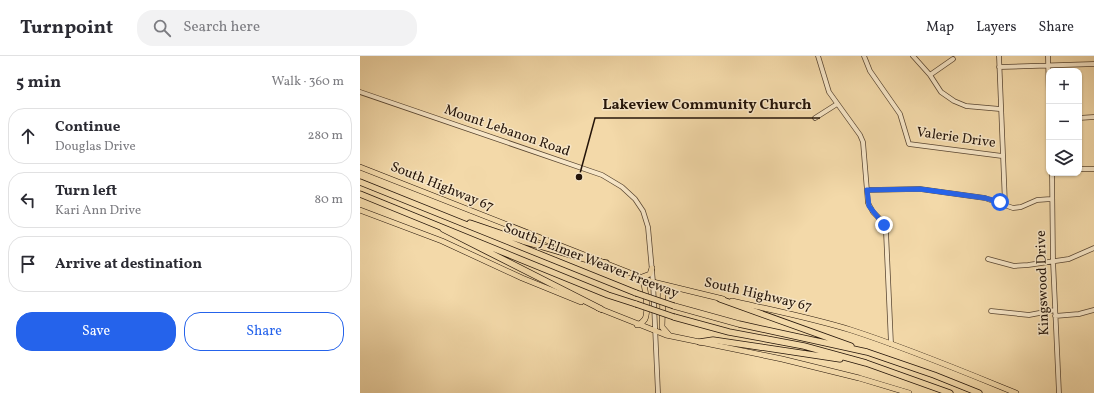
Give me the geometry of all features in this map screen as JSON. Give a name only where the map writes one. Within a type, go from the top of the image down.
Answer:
[{"type":"highway","name":"South J Elmer Weaver Freeway","points":[[360,182],[636,293],[674,306],[739,324],[857,349],[934,375],[979,393]]},
{"type":"highway","name":"South J Elmer Weaver Freeway","points":[[360,194],[608,295],[674,317],[729,332],[804,346],[866,363],[950,393]]},
{"type":"highway","points":[[431,210],[440,211],[497,233],[592,261],[606,263]]},
{"type":"highway","points":[[438,225],[447,233],[539,277],[601,310]]},
{"type":"highway","points":[[720,298],[846,343],[857,349]]},
{"type":"highway","points":[[700,342],[712,340],[866,363]]},
{"type":"main road","name":"South Highway 67","points":[[360,167],[653,282],[831,325],[891,344],[1016,393]]},
{"type":"main road","points":[[360,210],[442,241],[522,278],[637,325],[669,335],[859,378],[908,393]]},
{"type":"main road","points":[[637,325],[643,322],[646,318],[646,289],[642,277],[650,274],[652,268]]},
{"type":"main road","points":[[669,335],[662,327],[663,293],[674,287]]},
{"type":"street","points":[[818,56],[829,92],[860,135],[863,142],[869,206],[881,220],[886,232],[891,344]]},
{"type":"street","name":"Valerie Drive","points":[[864,56],[870,71],[900,114],[909,144],[1002,156]]},
{"type":"street","points":[[913,56],[930,75],[944,95],[960,104],[1000,109]]},
{"type":"street","points":[[999,56],[1005,204]]},
{"type":"street","points":[[1048,56],[1048,66]]},
{"type":"street","points":[[930,75],[953,59]]},
{"type":"street","points":[[999,67],[1094,64]]},
{"type":"street","name":"Mount Lebanon Road","points":[[360,92],[602,175],[622,187],[635,199],[643,211],[648,227],[656,330],[658,393]]},
{"type":"street","points":[[815,118],[837,104]]},
{"type":"street","points":[[1082,118],[1094,117]]},
{"type":"street","points":[[1082,170],[1094,169]]},
{"type":"street","name":"Kingswood Drive","points":[[1052,176],[1053,261],[1059,393]]},
{"type":"street","points":[[867,190],[920,189],[985,198],[1017,208],[1037,200],[1052,199]]},
{"type":"street","points":[[988,259],[1014,266],[1069,259],[1094,248]]},
{"type":"street","points":[[990,311],[1023,315],[1055,310]]},
{"type":"street","points":[[1055,316],[1079,314],[1094,310]]},
{"type":"place","name":"Lakeview Community Church","points":[[579,177]]},
{"type":"route","points":[[884,225],[869,206],[867,190],[903,188],[920,189],[985,198],[1000,202]]}]
